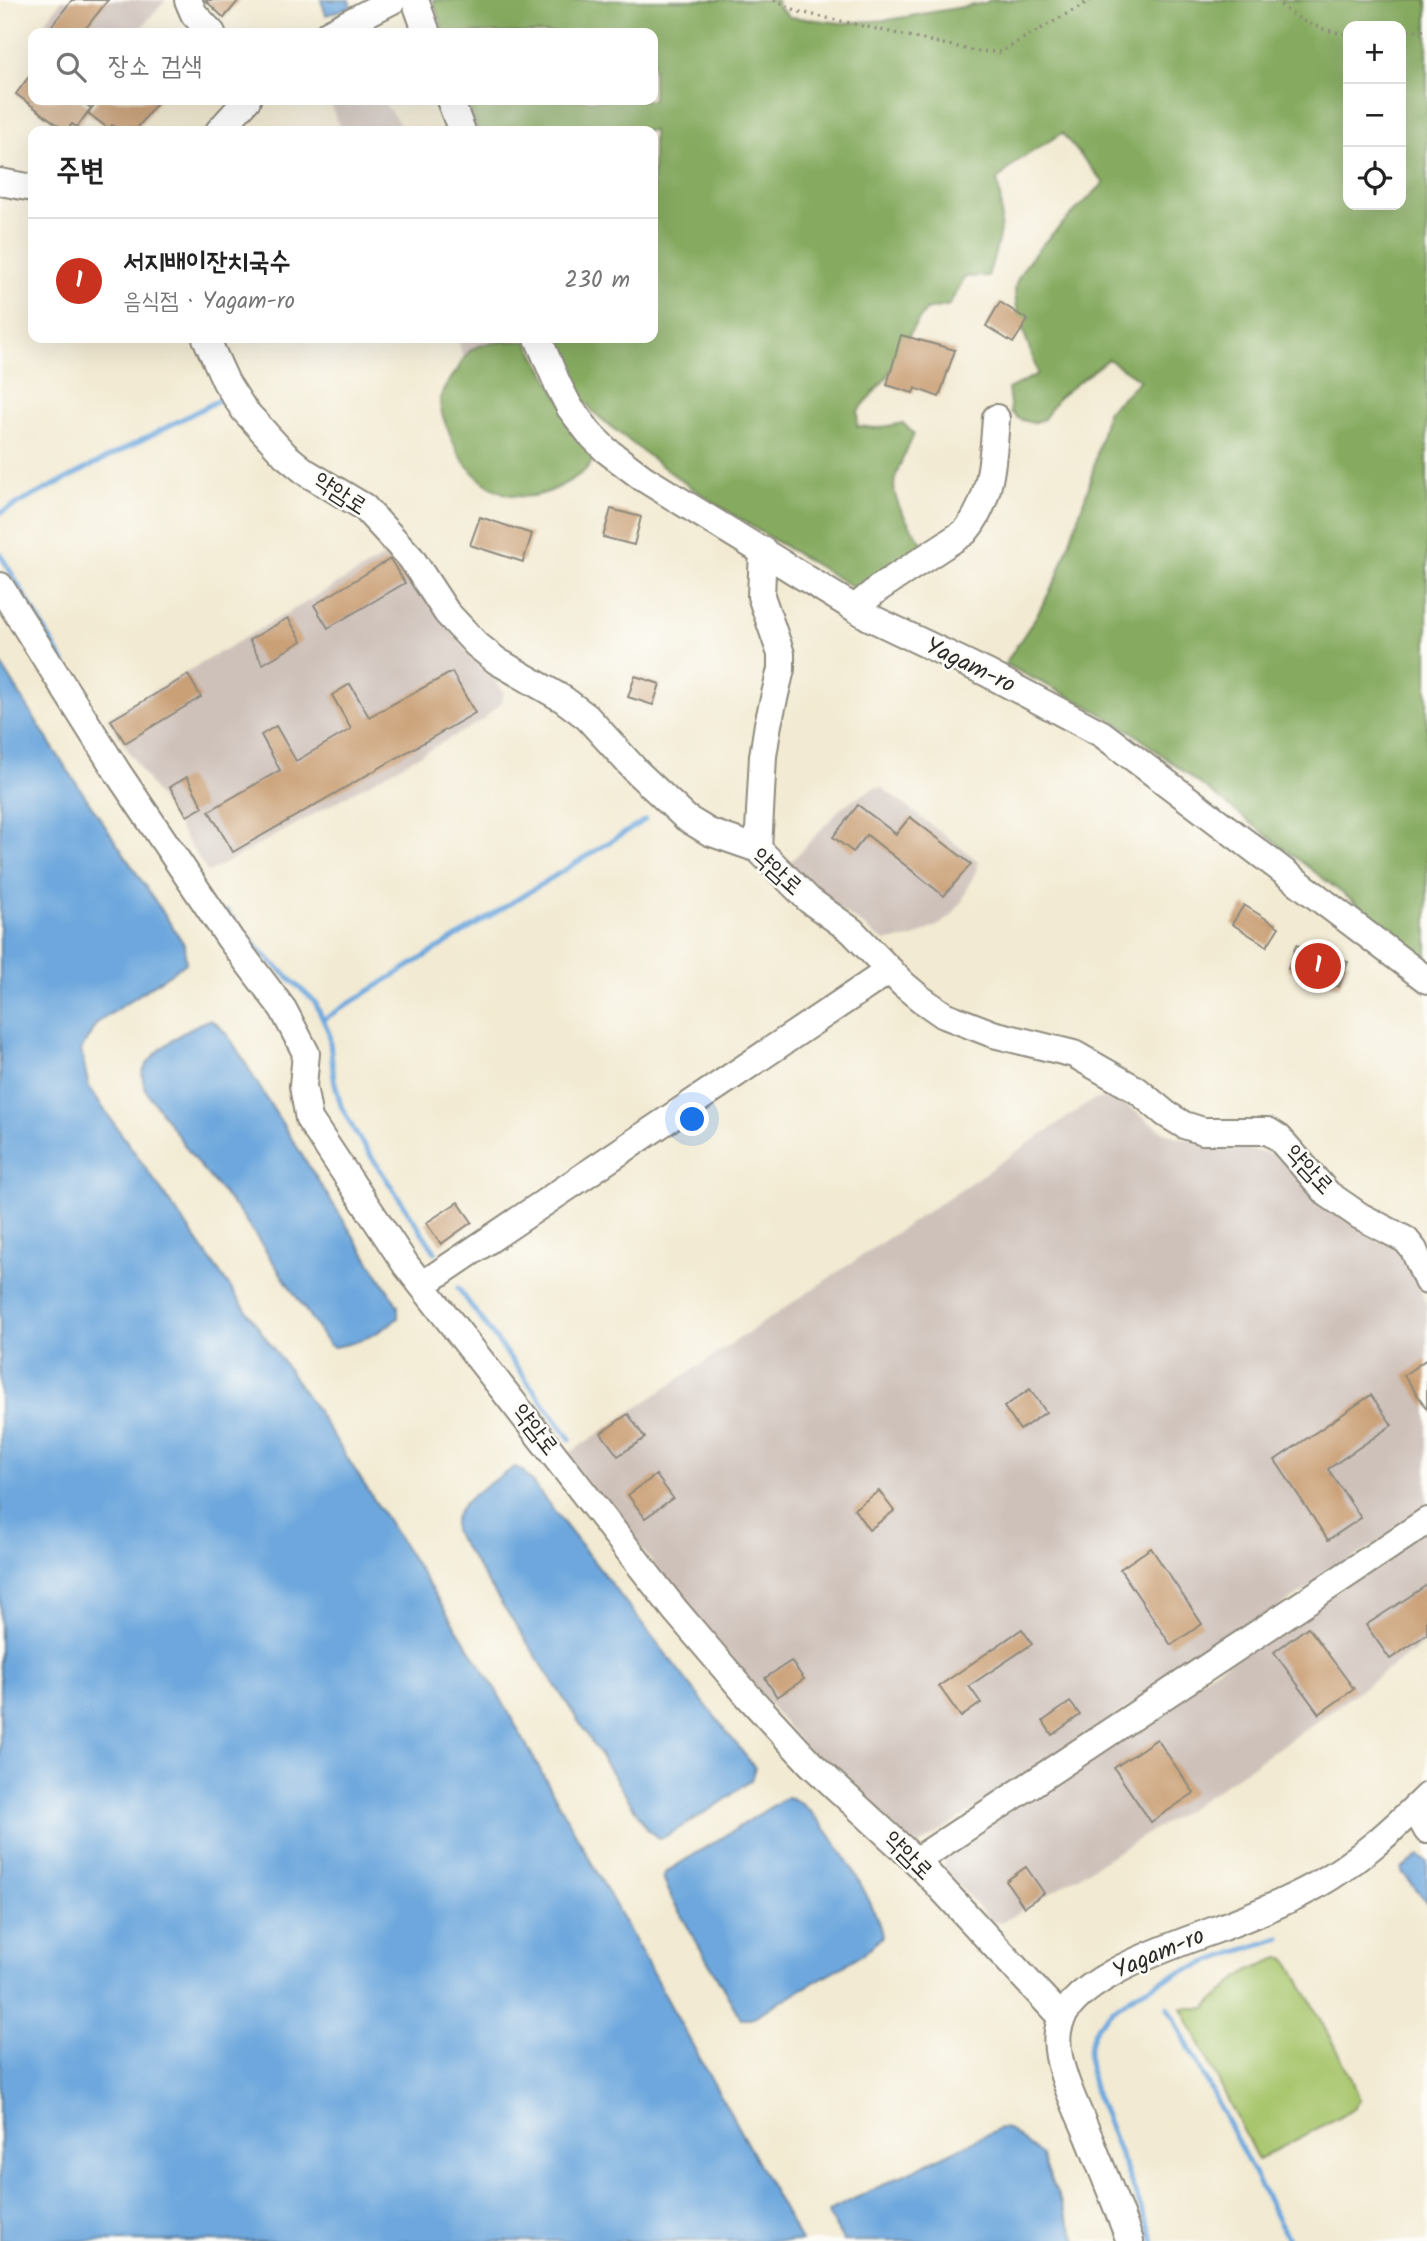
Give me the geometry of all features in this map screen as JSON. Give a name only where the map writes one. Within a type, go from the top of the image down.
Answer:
[{"type":"street","points":[[188,0],[194,14],[207,28]]},
{"type":"street","points":[[339,28],[393,0]]},
{"type":"street","points":[[415,0],[425,28]]},
{"type":"street","points":[[224,126],[242,105]]},
{"type":"street","points":[[452,105],[460,126]]},
{"type":"street","points":[[0,182],[28,187]]},
{"type":"street","name":"약암로","points":[[208,343],[226,382],[261,431],[307,473],[364,507],[411,558],[447,613],[477,645],[497,661],[563,699],[587,717],[638,773],[685,818],[709,832],[758,849],[809,901],[852,931],[921,999],[944,1014],[993,1034],[1074,1054],[1136,1090],[1184,1125],[1203,1130],[1268,1131],[1279,1138],[1328,1194],[1360,1216],[1406,1240],[1414,1250],[1427,1281]]},
{"type":"street","name":"Yagam-ro","points":[[540,343],[570,408],[606,450],[643,478],[855,608],[1102,734],[1427,980]]},
{"type":"street","points":[[855,608],[879,588],[948,544],[974,522],[991,471],[996,418]]},
{"type":"street","points":[[758,849],[763,756],[781,654],[761,596],[763,550]]},
{"type":"street","name":"약암로","points":[[0,586],[118,774],[230,939],[283,1009],[306,1053],[303,1086],[309,1119],[406,1265],[675,1610],[750,1698],[811,1764],[916,1861],[1061,2017]]},
{"type":"street","points":[[422,1285],[890,970]]},
{"type":"street","points":[[916,1861],[1427,1521]]},
{"type":"street","name":"Yagam-ro","points":[[1061,2017],[1090,1986],[1131,1962],[1254,1914],[1315,1886],[1423,1811]]},
{"type":"street","points":[[1061,2017],[1057,2045],[1063,2069],[1130,2241]]},
{"type":"path","points":[[774,0],[800,12],[975,51],[1000,52],[1091,0]]},
{"type":"path","points":[[1275,0],[1308,24],[1325,31],[1343,33]]},
{"type":"path","points":[[1406,31],[1427,30]]},
{"type":"shaded area","points":[[62,0],[166,0],[141,28],[41,28]]},
{"type":"shaded area","points":[[331,105],[386,105],[401,126],[339,126]]},
{"type":"shaded area","points":[[459,343],[505,343],[479,346],[464,357]]},
{"type":"shaded area","points":[[396,550],[470,656],[496,681],[504,693],[501,704],[481,721],[208,873],[107,718]]},
{"type":"shaded area","points":[[881,787],[978,861],[961,903],[951,916],[912,938],[887,941],[878,938],[811,891],[787,866],[843,806],[874,788]]},
{"type":"shaded area","points":[[1115,1097],[1164,1132],[1178,1137],[1274,1154],[1399,1249],[1427,1306],[1427,1510],[918,1846],[820,1766],[565,1456],[1093,1100]]},
{"type":"shaded area","points":[[1427,1526],[1427,1641],[1306,1729],[1191,1807],[1001,1923],[990,1920],[948,1874],[944,1865],[945,1854]]},
{"type":"green space","points":[[433,0],[777,0],[778,7],[790,17],[842,23],[888,20],[990,0],[1427,0],[1427,958],[1132,732],[1088,706],[1005,664],[1057,578],[1089,486],[1107,412],[1140,380],[1108,359],[1058,398],[1044,419],[1033,423],[1019,419],[1011,412],[1008,389],[1038,374],[1018,310],[1015,290],[1018,278],[1038,250],[1104,183],[1062,133],[1016,162],[997,180],[1001,205],[1000,229],[988,276],[965,277],[949,305],[926,310],[913,328],[887,377],[858,411],[857,426],[877,428],[903,423],[914,434],[899,468],[894,488],[905,517],[929,552],[866,595],[717,504],[659,465],[591,409],[570,375],[556,343],[658,343],[658,126],[476,126],[469,105],[658,105],[658,28],[442,28]]},
{"type":"green space","points":[[491,343],[528,343],[593,458],[584,471],[561,486],[542,494],[525,496],[508,494],[493,488],[467,465],[446,425],[440,401],[447,384],[464,358],[479,346]]},
{"type":"green space","points":[[1279,1958],[1285,1959],[1291,1965],[1351,2077],[1360,2100],[1354,2109],[1258,2160],[1182,2008],[1206,2008],[1239,1977]]},
{"type":"water","points":[[321,0],[349,0],[351,7],[326,15]]},
{"type":"water","points":[[0,662],[51,745],[184,944],[186,963],[97,1023],[81,1050],[89,1088],[312,1403],[496,1690],[801,2241],[0,2241]]},
{"type":"water","points":[[209,1020],[222,1029],[234,1045],[398,1306],[398,1318],[376,1333],[342,1346],[333,1347],[328,1344],[241,1214],[197,1163],[145,1089],[143,1072],[154,1056],[182,1034]]},
{"type":"water","points":[[515,1467],[523,1471],[755,1768],[751,1780],[722,1802],[666,1836],[658,1838],[647,1829],[455,1533],[454,1522],[465,1503],[485,1486]]},
{"type":"water","points":[[787,1797],[800,1803],[814,1816],[845,1857],[870,1903],[882,1937],[863,1954],[750,2019],[741,2019],[673,1901],[663,1877],[666,1872]]},
{"type":"water","points":[[1419,1856],[1427,1862],[1427,1903],[1402,1872],[1402,1869]]},
{"type":"water","points":[[1000,2128],[1008,2129],[1041,2155],[1077,2241],[844,2241],[828,2214],[829,2211]]},
{"type":"building","points":[[72,0],[108,0],[86,28],[50,28]]},
{"type":"building","points":[[205,0],[239,0],[224,18]]},
{"type":"building","points":[[28,78],[28,103],[16,94]]},
{"type":"building","points":[[31,105],[87,105],[91,108],[78,126],[59,126]]},
{"type":"building","points":[[94,105],[155,105],[139,126],[105,126],[88,113]]},
{"type":"building","points":[[1000,302],[1028,320],[1013,343],[986,326]]},
{"type":"building","points":[[901,335],[955,350],[939,397],[915,388],[913,393],[887,385]]},
{"type":"building","points":[[611,509],[641,517],[634,545],[603,537]]},
{"type":"building","points":[[480,517],[532,534],[523,562],[470,545]]},
{"type":"building","points":[[390,559],[405,583],[328,628],[314,605]]},
{"type":"building","points":[[288,618],[302,641],[263,664],[249,640]]},
{"type":"building","points":[[452,672],[475,713],[233,852],[209,811],[280,770],[261,735],[276,726],[296,761],[351,729],[332,695],[350,684],[369,717]]},
{"type":"building","points":[[188,675],[201,697],[125,743],[111,720]]},
{"type":"building","points":[[635,676],[660,684],[653,705],[628,697]]},
{"type":"building","points":[[187,777],[203,807],[187,816],[170,787]]},
{"type":"building","points":[[858,805],[896,834],[910,817],[971,864],[944,896],[867,835],[853,852],[833,837]]},
{"type":"building","points":[[1244,905],[1279,927],[1267,946],[1232,924]]},
{"type":"building","points":[[1296,945],[1348,962],[1339,987],[1288,969]]},
{"type":"building","points":[[458,1202],[472,1222],[441,1244],[426,1223]]},
{"type":"building","points":[[1427,1359],[1427,1409],[1404,1375]]},
{"type":"building","points":[[1030,1389],[1046,1412],[1020,1430],[1004,1407]]},
{"type":"building","points":[[1371,1395],[1392,1425],[1328,1469],[1361,1518],[1328,1540],[1275,1460]]},
{"type":"building","points":[[628,1414],[645,1438],[618,1456],[601,1433]]},
{"type":"building","points":[[656,1475],[673,1498],[645,1518],[628,1495]]},
{"type":"building","points":[[879,1491],[894,1511],[869,1530],[854,1509]]},
{"type":"building","points":[[1151,1548],[1202,1624],[1171,1645],[1120,1569]]},
{"type":"building","points":[[1427,1585],[1427,1634],[1390,1659],[1366,1625]]},
{"type":"building","points":[[1308,1627],[1354,1689],[1319,1714],[1274,1652]]},
{"type":"building","points":[[1022,1629],[1032,1644],[969,1686],[981,1703],[961,1717],[939,1686]]},
{"type":"building","points":[[791,1661],[804,1679],[777,1697],[765,1678]]},
{"type":"building","points":[[1070,1702],[1080,1715],[1052,1735],[1043,1721]]},
{"type":"building","points":[[1157,1739],[1194,1793],[1151,1822],[1114,1768]]},
{"type":"building","points":[[1026,1867],[1044,1893],[1024,1907],[1006,1881]]},
{"type":"waterway","points":[[0,513],[223,398]]},
{"type":"waterway","points":[[0,554],[69,671]]},
{"type":"waterway","points":[[324,1019],[645,820]]},
{"type":"waterway","points":[[226,911],[261,952],[315,1002],[329,1033],[334,1079],[341,1106],[355,1132],[435,1252]]},
{"type":"waterway","points":[[458,1288],[570,1439]]},
{"type":"waterway","points":[[1154,2241],[1094,2088],[1089,2056],[1094,2033],[1112,2011],[1156,1983],[1280,1938]]},
{"type":"waterway","points":[[1168,2007],[1289,2241]]},
{"type":"place","name":"서지배이잔치국수","points":[[1318,966]]}]
